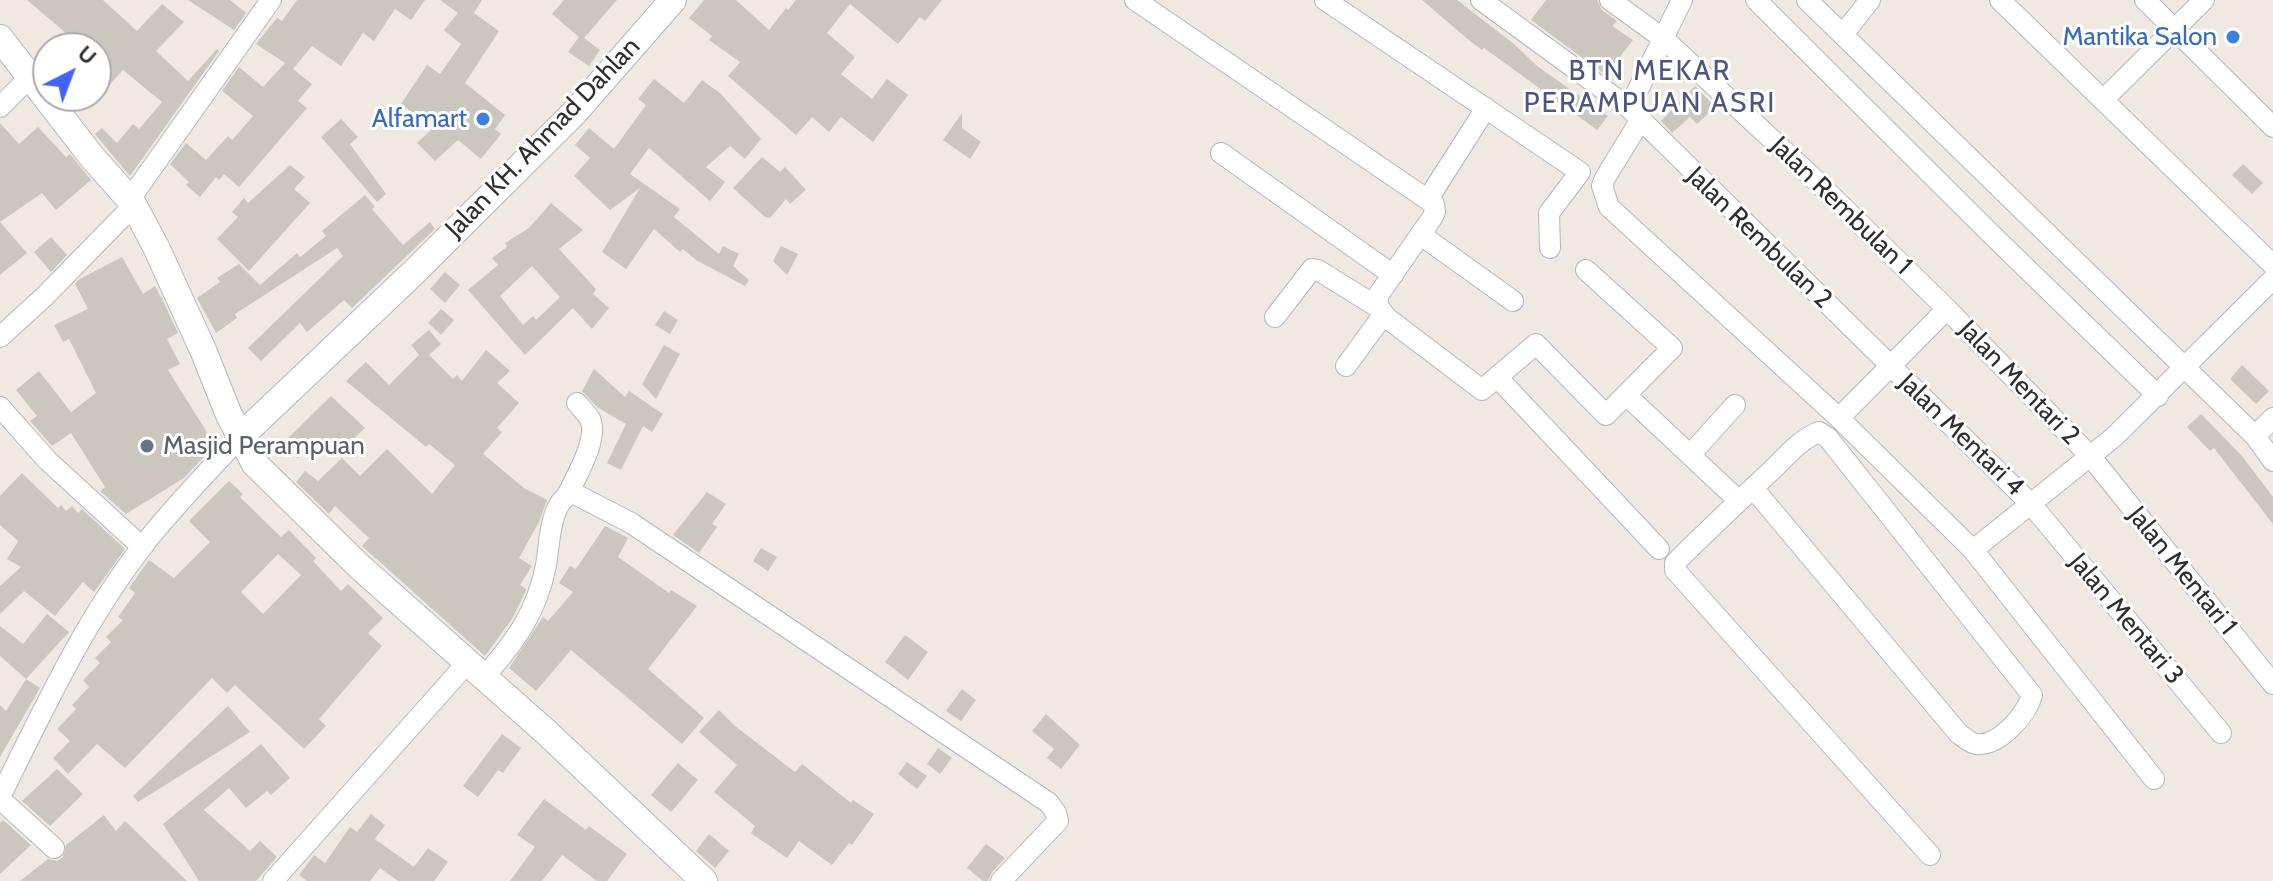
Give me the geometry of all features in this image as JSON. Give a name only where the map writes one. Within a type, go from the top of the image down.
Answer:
[{"type":"street","points":[[0,337],[45,296],[132,202],[271,0]]},
{"type":"street","name":"Jalan KH. Ahmad Dahlan","points":[[240,437],[411,275],[575,112],[673,0]]},
{"type":"street","points":[[1135,0],[1434,204],[1435,212],[1421,235],[1379,294],[1377,300],[1381,311]]},
{"type":"street","points":[[1325,0],[1580,172],[1549,213],[1550,248]]},
{"type":"street","name":"Jalan Rembulan 2","points":[[1481,0],[1634,114],[1891,367]]},
{"type":"street","name":"Jalan Rembulan 1","points":[[1610,0],[1664,39],[1808,173],[1947,309]]},
{"type":"street","points":[[1682,0],[1602,186],[1609,207],[1839,418],[1973,550],[2154,779]]},
{"type":"street","points":[[1756,0],[2158,396]]},
{"type":"street","points":[[1807,0],[2255,436],[2273,461]]},
{"type":"street","points":[[1844,33],[1870,0]]},
{"type":"street","points":[[2000,0],[2273,265]]},
{"type":"street","points":[[2145,0],[2273,127]]},
{"type":"street","points":[[2103,100],[2204,0]]},
{"type":"street","points":[[0,38],[92,157],[132,202],[255,464],[360,567],[546,732],[704,881]]},
{"type":"street","points":[[0,107],[30,77]]},
{"type":"street","points":[[1428,199],[1486,108]]},
{"type":"street","points":[[1221,153],[1393,275]]},
{"type":"street","points":[[1421,235],[1513,301]]},
{"type":"street","points":[[1275,317],[1312,269],[1318,270],[1381,311],[1482,390],[1536,344],[1606,415],[1672,348],[1586,270]]},
{"type":"street","points":[[1973,550],[2091,457],[2158,396],[2273,279]]},
{"type":"street","points":[[1839,418],[1947,309]]},
{"type":"street","name":"Jalan Mentari 2","points":[[1947,309],[2091,457]]},
{"type":"street","points":[[1346,366],[1381,311]]},
{"type":"street","name":"Jalan Mentari 4","points":[[1891,367],[2031,504]]},
{"type":"street","points":[[1497,377],[1659,549]]},
{"type":"street","points":[[1626,395],[1690,455],[1746,495],[1959,734],[1973,744],[1985,744],[1996,739],[2027,709],[2031,700],[2030,691],[1828,438],[1819,432],[1810,435],[1746,495],[1675,563],[1675,570],[1930,855]]},
{"type":"street","points":[[274,881],[476,670],[515,639],[532,613],[540,592],[556,513],[568,494],[591,437],[591,421],[577,403]]},
{"type":"street","points":[[1690,455],[1735,405]]},
{"type":"street","points":[[0,407],[47,460],[142,547]]},
{"type":"street","points":[[2255,436],[2273,418]]},
{"type":"street","points":[[54,848],[0,798],[53,688],[142,547],[240,437]]},
{"type":"street","name":"Jalan Mentari 1","points":[[2091,457],[2273,684]]},
{"type":"street","points":[[568,494],[590,499],[631,523],[1049,803],[1058,821],[1001,881]]},
{"type":"street","name":"Jalan Mentari 3","points":[[2031,504],[2221,733]]},
{"type":"building","points":[[27,0],[103,0],[137,31],[162,4],[184,22],[156,51],[188,81],[217,49],[219,51],[130,176],[95,134],[102,128],[117,143],[133,124],[139,129],[162,102],[123,70],[112,82],[112,32],[65,32]]},
{"type":"building","points":[[188,0],[230,0],[246,13],[234,30]]},
{"type":"building","points":[[297,0],[425,0],[411,20],[395,9],[374,41],[363,33],[341,66],[312,46],[293,69],[312,84],[298,101],[307,108],[239,187],[224,174],[219,180],[216,177],[200,197],[170,164],[186,143],[206,160],[228,136],[232,140],[253,116],[222,91],[239,67],[263,87],[285,63],[256,44],[277,18],[282,21]]},
{"type":"building","points":[[440,0],[482,0],[474,13],[499,31],[465,83],[505,115],[495,129],[501,134],[481,159],[458,140],[435,161],[417,143],[433,128],[401,104],[427,65],[440,74],[461,44],[444,30],[458,13]]},
{"type":"building","points":[[564,0],[617,0],[584,38],[600,50],[589,66],[568,52],[579,37],[552,14]]},
{"type":"building","points":[[704,0],[736,0],[769,30],[796,0],[942,0],[925,21],[920,17],[898,44],[850,4],[827,33],[855,57],[841,74],[872,99],[887,79],[908,95],[873,142],[841,117],[829,132],[812,117],[796,135],[728,76],[740,62],[709,40],[712,36],[689,18]]},
{"type":"building","points":[[1422,0],[1457,0],[1537,66],[1608,116],[1597,130],[1484,48],[1482,50]]},
{"type":"building","points":[[1546,0],[1597,0],[1602,10],[1617,21],[1612,26],[1633,40],[1606,75],[1531,20]]},
{"type":"building","points":[[654,79],[684,103],[702,80],[721,94],[761,139],[745,159],[730,146],[706,167],[725,182],[710,201],[649,148],[630,174],[680,209],[674,217],[719,254],[723,246],[739,254],[733,266],[749,280],[745,286],[696,260],[683,249],[680,252],[654,229],[626,269],[602,252],[640,188],[610,210],[574,176],[590,158],[575,145],[589,128],[614,149],[646,105],[638,99]]},
{"type":"building","points":[[1695,86],[1715,107],[1697,124],[1690,117],[1672,133],[1661,121]]},
{"type":"building","points":[[962,113],[962,128],[981,142],[970,159],[943,140]]},
{"type":"building","points":[[341,119],[358,137],[350,144],[386,194],[377,202],[321,137]]},
{"type":"building","points":[[0,123],[19,144],[38,127],[66,157],[70,154],[91,180],[56,210],[42,193],[0,222]]},
{"type":"building","points":[[762,157],[780,172],[785,167],[806,190],[790,204],[786,199],[770,218],[733,188]]},
{"type":"building","points":[[2243,164],[2263,183],[2252,194],[2232,175]]},
{"type":"building","points":[[290,165],[305,177],[294,189],[310,203],[249,271],[217,239],[238,217],[232,212],[244,198],[248,203]]},
{"type":"building","points":[[365,195],[375,207],[372,209],[403,245],[430,222],[435,229],[352,308],[344,300],[307,332],[300,323],[261,361],[248,348],[343,256],[337,248],[235,314],[237,318],[216,333],[197,298],[220,282],[217,278],[239,264],[260,285],[297,253],[300,257],[326,236],[322,231]]},
{"type":"building","points":[[551,203],[583,230],[559,249],[596,289],[593,294],[609,308],[592,329],[573,308],[525,355],[468,290],[498,265],[492,258],[507,247],[505,243],[529,228]],"holes":[[[532,266],[560,297],[536,320],[533,316],[523,325],[500,296]]]},
{"type":"building","points":[[0,222],[27,253],[0,275]]},
{"type":"building","points":[[51,237],[67,255],[51,272],[34,252]]},
{"type":"building","points":[[781,246],[798,254],[787,275],[773,261]]},
{"type":"building","points":[[122,257],[143,294],[155,286],[163,301],[178,333],[167,339],[180,364],[168,370],[215,445],[184,478],[126,514],[100,491],[105,487],[71,433],[52,446],[30,421],[37,416],[16,390],[39,371],[71,412],[96,393],[69,339],[63,342],[54,325],[88,309],[75,284],[78,280]]},
{"type":"building","points":[[445,272],[460,285],[445,303],[430,289]]},
{"type":"building","points":[[441,309],[454,320],[441,335],[428,323]]},
{"type":"building","points":[[664,311],[678,320],[670,334],[655,325]]},
{"type":"building","points":[[429,330],[441,344],[429,355],[453,379],[457,375],[462,381],[486,350],[510,371],[497,383],[519,403],[497,428],[502,432],[483,454],[524,488],[547,500],[519,558],[532,566],[520,585],[526,589],[525,593],[512,619],[485,656],[362,546],[369,538],[335,506],[329,514],[296,482],[305,471],[318,481],[342,458],[360,476],[387,449],[432,494],[455,465],[429,444],[426,447],[346,381],[366,362],[389,385],[419,355],[411,345]]},
{"type":"building","points":[[664,345],[680,354],[656,399],[642,384]]},
{"type":"building","points":[[2242,365],[2269,391],[2256,404],[2230,379]]},
{"type":"building","points":[[594,369],[625,397],[629,391],[663,414],[652,432],[643,426],[621,470],[607,463],[626,424],[597,407],[582,391]]},
{"type":"building","points":[[331,396],[365,428],[335,456],[318,439],[298,458],[283,443]]},
{"type":"building","points":[[2201,414],[2242,456],[2273,497],[2273,524],[2214,448],[2210,451],[2187,427]]},
{"type":"building","points":[[22,473],[58,508],[61,505],[66,511],[72,506],[78,513],[82,509],[125,549],[94,592],[83,582],[55,616],[24,591],[0,614],[0,586],[21,567],[7,559],[18,541],[0,525],[0,496]]},
{"type":"building","points":[[229,481],[243,494],[240,497],[281,537],[289,530],[341,591],[348,584],[383,618],[368,633],[382,646],[319,719],[326,726],[304,749],[235,685],[227,693],[212,678],[125,768],[97,744],[68,774],[53,758],[70,741],[57,729],[76,709],[72,705],[89,687],[83,680],[100,663],[95,658],[111,642],[106,637],[123,620],[118,617],[135,593],[129,588],[149,560],[174,578],[210,542],[189,521]],"holes":[[[278,554],[301,575],[263,614],[241,592]]]},
{"type":"building","points":[[707,492],[726,504],[712,524],[717,527],[699,553],[673,535]]},
{"type":"building","points":[[605,526],[628,538],[618,557],[669,593],[671,590],[697,606],[648,669],[704,718],[682,744],[571,650],[536,691],[509,668],[543,617],[548,621],[573,592],[559,583],[570,566],[576,569]]},
{"type":"building","points":[[761,548],[777,557],[768,571],[753,561]]},
{"type":"building","points":[[47,614],[69,632],[26,679],[0,656],[0,626],[23,644]]},
{"type":"building","points":[[905,635],[928,652],[908,680],[885,662]]},
{"type":"building","points":[[26,679],[40,688],[0,757],[0,705],[6,711]]},
{"type":"building","points":[[962,689],[976,700],[961,721],[946,711]]},
{"type":"building","points":[[228,706],[250,732],[138,802],[133,796]]},
{"type":"building","points":[[719,710],[795,772],[802,764],[851,803],[853,800],[874,814],[852,845],[849,843],[832,865],[799,841],[787,858],[751,833],[755,826],[714,792],[737,765],[699,732]]},
{"type":"building","points":[[1046,714],[1080,745],[1061,769],[1047,758],[1054,749],[1032,731]]},
{"type":"building","points":[[502,734],[521,748],[503,773],[498,770],[478,797],[463,786]]},
{"type":"building","points":[[261,744],[290,778],[271,795],[267,791],[246,808],[229,788],[204,810],[250,851],[260,841],[277,857],[256,881],[199,881],[163,824]]},
{"type":"building","points":[[938,748],[952,758],[940,774],[927,764]]},
{"type":"building","points":[[907,762],[927,776],[917,789],[898,774]]},
{"type":"building","points":[[678,763],[698,780],[671,812],[651,795]]},
{"type":"building","points":[[57,769],[83,794],[50,826],[22,801]]},
{"type":"building","points":[[544,799],[586,830],[589,826],[627,854],[607,881],[597,881],[562,855],[542,881],[510,881],[535,847],[517,835]]},
{"type":"building","points":[[371,814],[385,825],[375,839],[414,867],[428,848],[448,862],[434,881],[398,881],[380,868],[370,881],[307,881],[299,875],[314,855],[325,863],[350,827],[357,832]]},
{"type":"building","points":[[104,815],[116,831],[125,821],[187,881],[20,881],[48,859],[57,861],[63,857],[66,845]]},
{"type":"building","points":[[3,820],[31,845],[0,874],[0,823]]},
{"type":"building","points":[[709,834],[729,851],[715,868],[696,851]]},
{"type":"building","points":[[986,844],[1005,858],[988,881],[983,881],[967,868]]},
{"type":"place","name":"Mantika Salon","points":[[2233,37]]},
{"type":"place","name":"Alfamart","points":[[483,119]]},
{"type":"place","name":"Masjid Perampuan","points":[[147,446]]},
{"type":"district","name":"BTN MEKAR PERAMPUAN ASRI","points":[[1650,88]]}]
